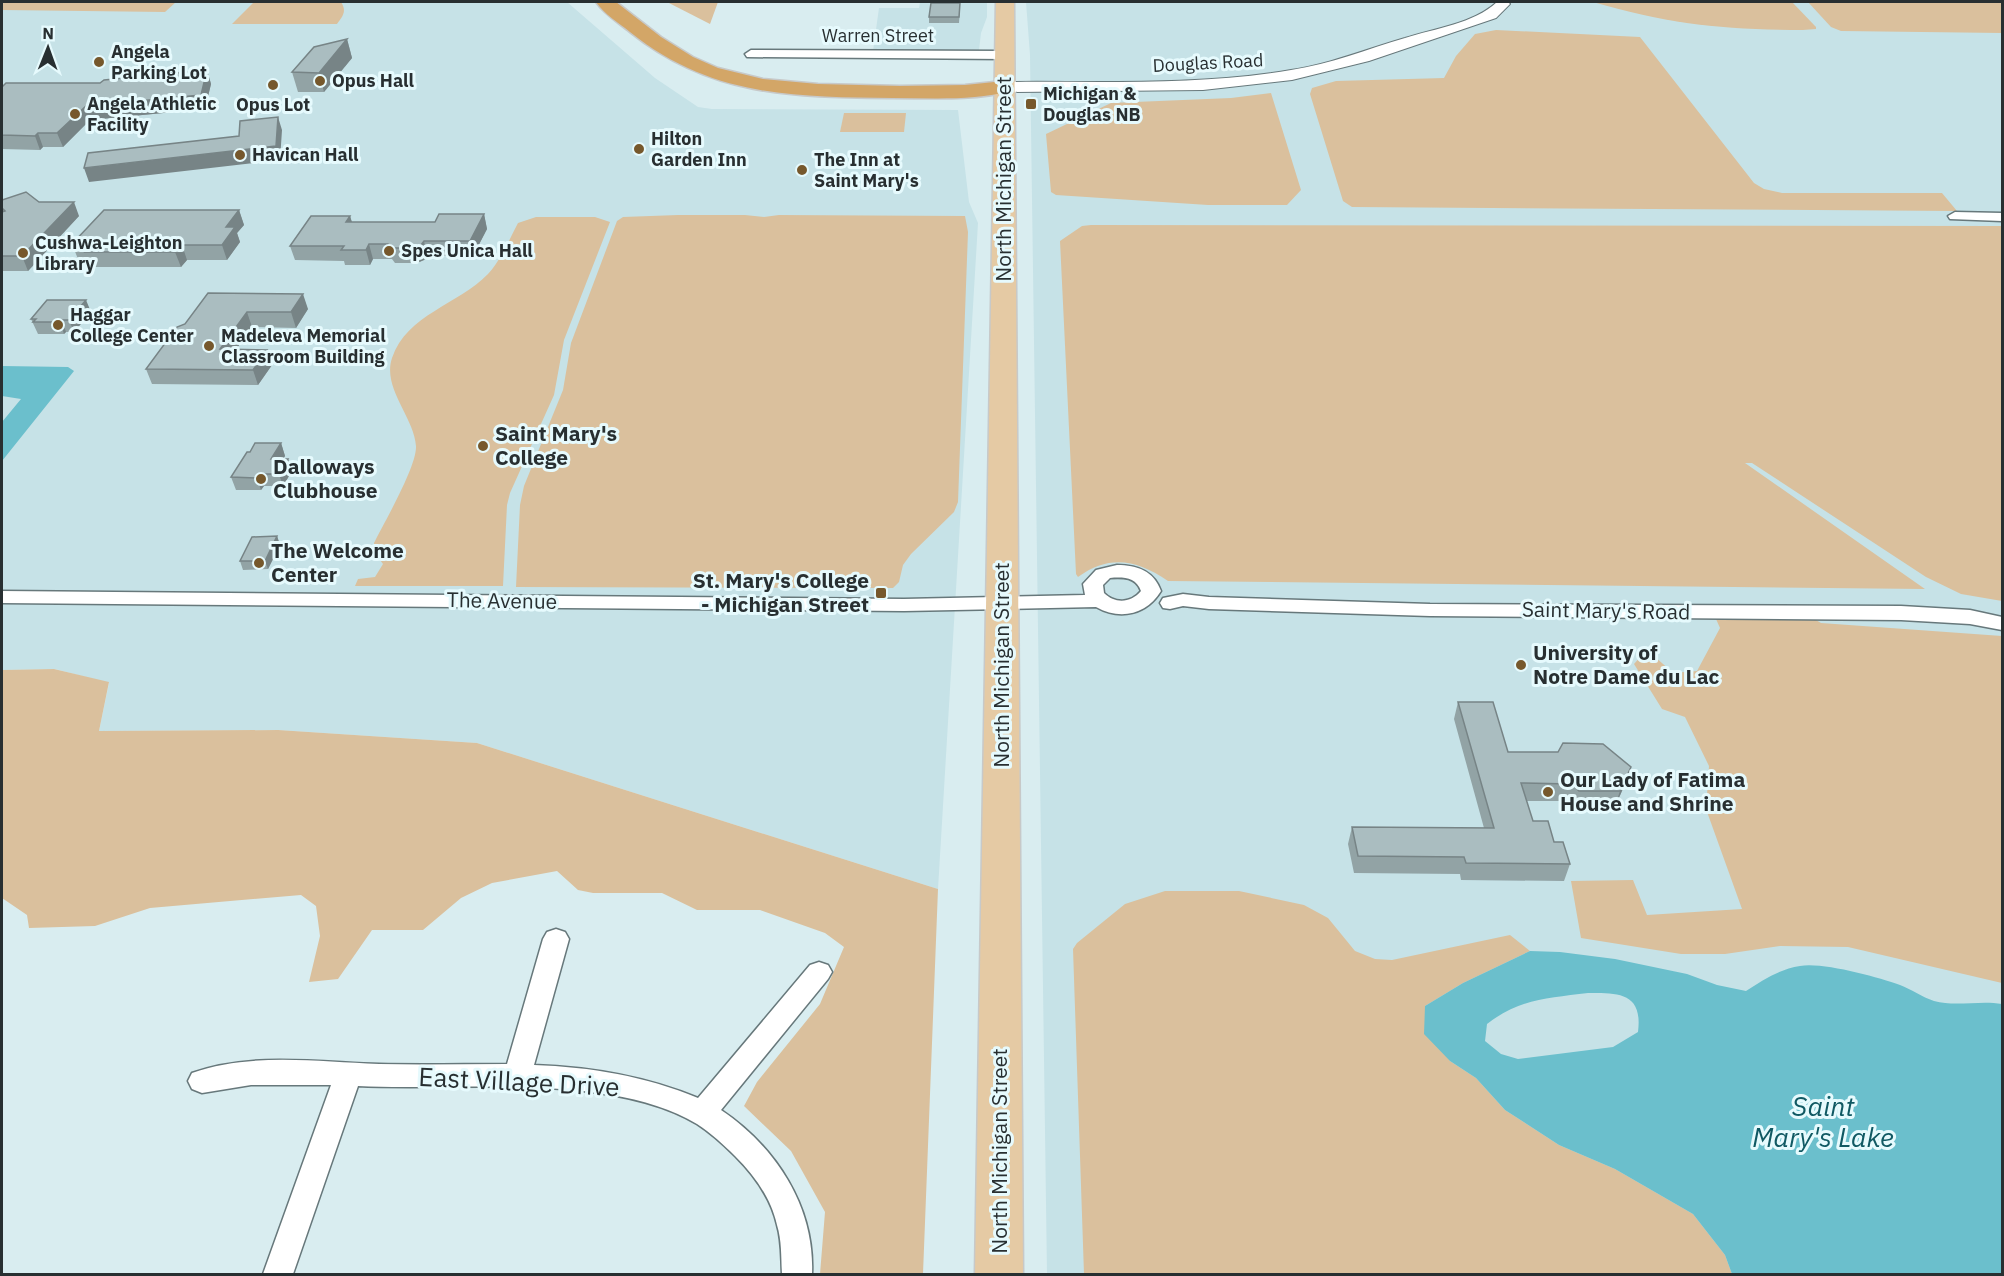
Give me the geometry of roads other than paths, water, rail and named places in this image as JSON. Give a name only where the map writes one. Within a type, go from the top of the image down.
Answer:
[{"type":"highway","points":[[605,2],[674,54],[702,68],[737,78],[783,87],[832,91],[976,92],[1004,87]]},
{"type":"highway","points":[[623,2],[686,49],[718,64],[751,73],[822,83],[976,84],[1004,87]]},
{"type":"main road","name":"North Michigan Street","points":[[999,1275],[1005,2]]},
{"type":"street","name":"Douglas Road","points":[[1004,87],[1203,85],[1266,79],[1336,66],[1410,41],[1440,34],[1491,15],[1507,3]]},
{"type":"street","name":"Warren Street","points":[[751,54],[1005,55]]},
{"type":"street","points":[[1955,216],[2002,217]]},
{"type":"street","points":[[1100,601],[1095,596],[1093,584],[1103,574],[1120,571],[1139,575],[1150,585],[1149,597],[1144,602]]},
{"type":"street","name":"The Avenue","points":[[2,597],[780,604],[1002,603]]},
{"type":"street","name":"Saint Mary's Road","points":[[1002,603],[1100,601],[1118,607],[1144,602],[1196,607],[1209,603],[1430,610],[1901,613],[1970,617],[2002,624]]},
{"type":"street","points":[[517,1077],[556,939]]},
{"type":"street","points":[[702,1113],[819,972]]},
{"type":"street","name":"East Village Drive","points":[[202,1081],[227,1074],[246,1073],[517,1077],[567,1079],[624,1086],[671,1099],[702,1113],[741,1142],[764,1166],[783,1195],[793,1222],[798,1253],[797,1275]]},
{"type":"street","points":[[278,1275],[348,1075]]},
{"type":"water","points":[[2,366],[68,367],[74,371],[2,461],[2,422],[21,399],[2,396]]},
{"type":"water","name":"Saint Mary's Lake","points":[[1530,951],[1560,952],[1615,959],[1687,974],[1717,985],[1746,991],[1779,972],[1810,965],[1836,968],[1878,978],[1942,1003],[2002,1004],[2002,1274],[1732,1274],[1725,1255],[1693,1214],[1615,1169],[1559,1145],[1505,1110],[1476,1078],[1450,1061],[1424,1034],[1425,1006],[1463,983]],"holes":[[[1609,993],[1632,1002],[1637,1009],[1638,1032],[1613,1047],[1518,1059],[1501,1054],[1485,1041],[1487,1024],[1511,1009],[1547,998]]]},
{"type":"place","name":"Angela Parking Lot","points":[[99,62]]},
{"type":"place","name":"Opus Hall","points":[[320,81]]},
{"type":"place","name":"Opus Lot","points":[[273,85]]},
{"type":"place","name":"Michigan & Douglas NB","points":[[1031,104]]},
{"type":"place","name":"Angela Athletic Facility","points":[[75,114]]},
{"type":"place","name":"Hilton Garden Inn","points":[[639,149]]},
{"type":"place","name":"Havican Hall","points":[[240,155]]},
{"type":"place","name":"The Inn at Saint Mary's","points":[[802,170]]},
{"type":"place","name":"Spes Unica Hall","points":[[389,251]]},
{"type":"place","name":"Cushwa-Leighton Library","points":[[23,253]]},
{"type":"place","name":"Haggar College Center","points":[[58,325]]},
{"type":"place","name":"Madeleva Memorial Classroom Building","points":[[209,346]]},
{"type":"place","name":"Saint Mary's College","points":[[483,446]]},
{"type":"place","name":"Dalloways Clubhouse","points":[[261,479]]},
{"type":"place","name":"The Welcome Center","points":[[259,563]]},
{"type":"place","name":"St. Mary's College - Michigan Street","points":[[881,593]]},
{"type":"place","name":"University of Notre Dame du Lac","points":[[1521,665]]},
{"type":"place","name":"Our Lady of Fatima House and Shrine","points":[[1548,792]]}]
